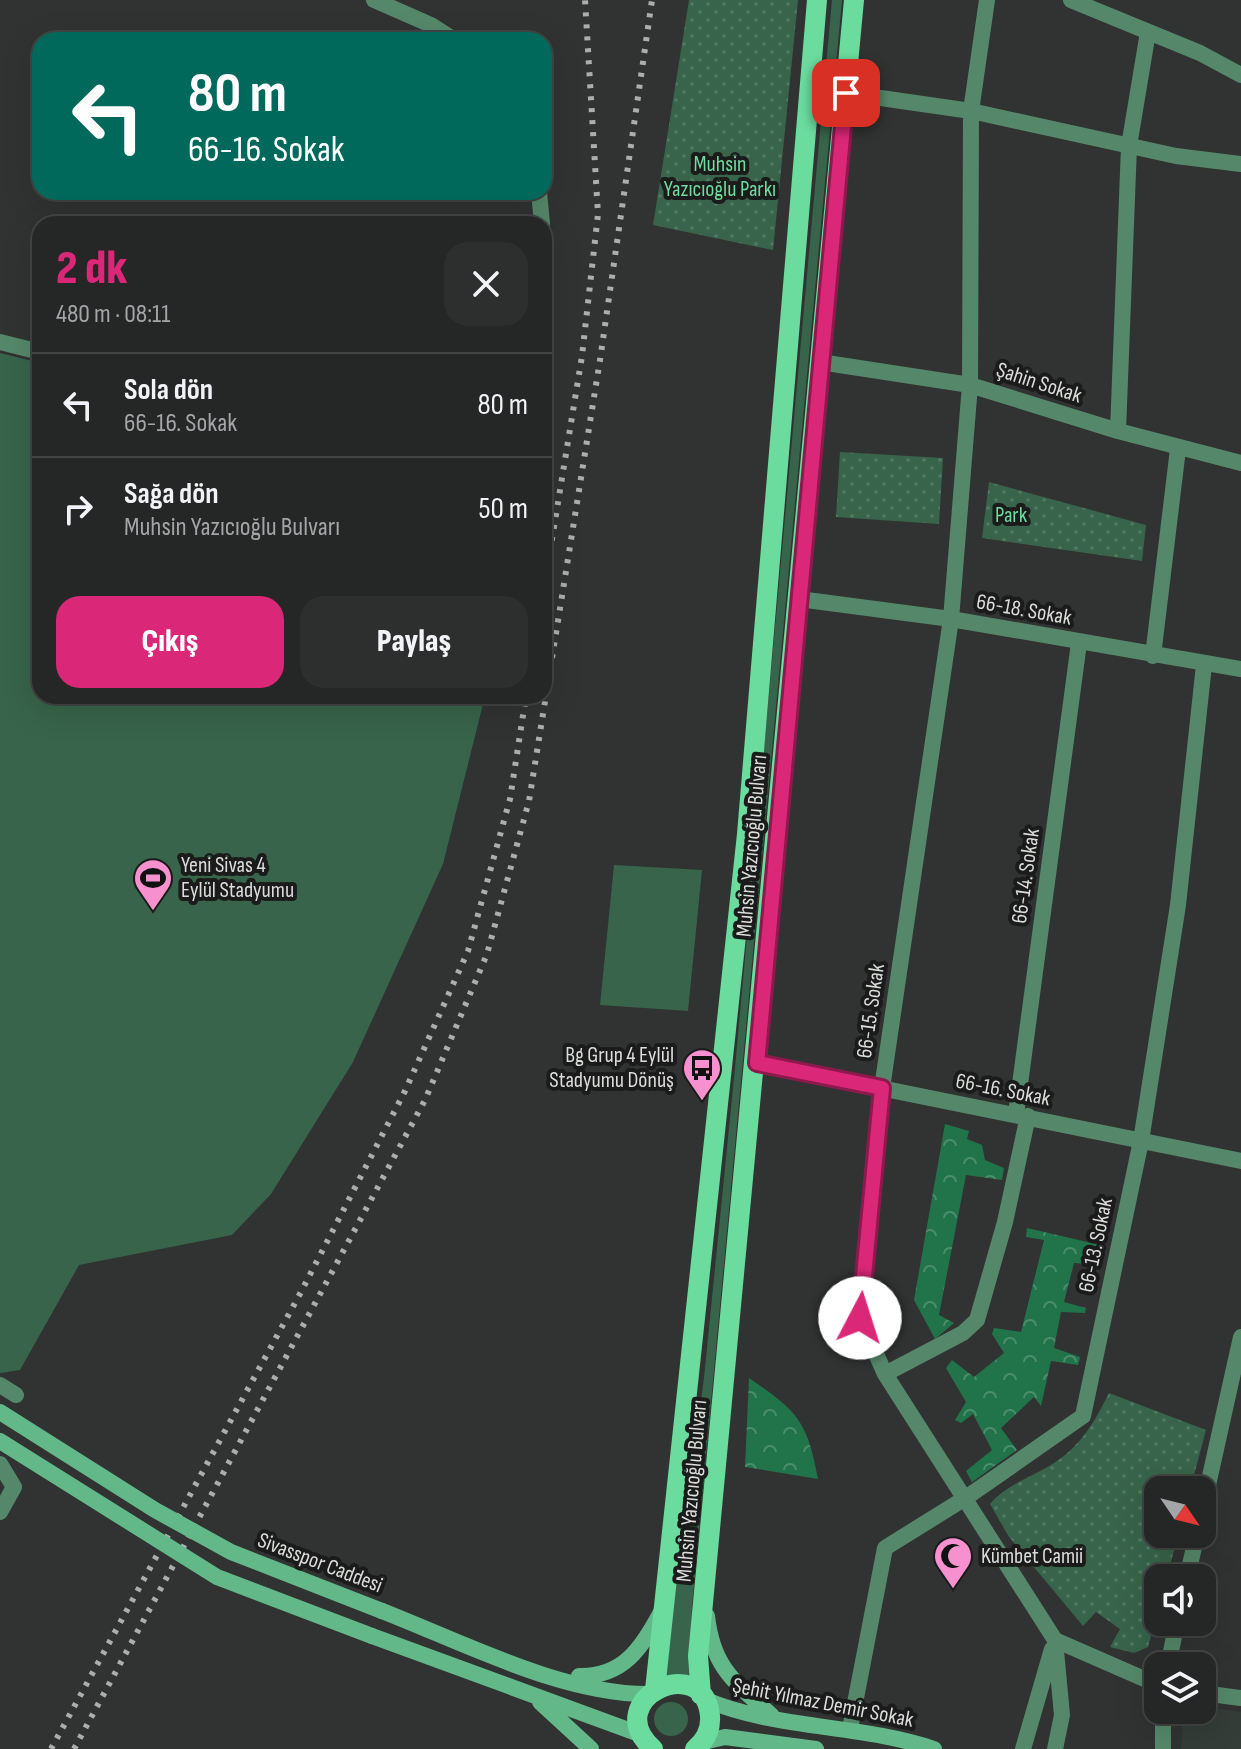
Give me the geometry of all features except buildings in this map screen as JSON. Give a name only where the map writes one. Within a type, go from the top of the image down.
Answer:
[{"type":"main road","name":"Muhsin Yazıcıoğlu Bulvarı","points":[[647,1744],[639,1713],[652,1692],[665,1603],[747,834],[817,0]]},
{"type":"main road","name":"Muhsin Yazıcıoğlu Bulvarı","points":[[699,1745],[710,1723],[702,1697],[698,1656],[757,1063],[854,0]]},
{"type":"main road","points":[[652,1692],[679,1684],[702,1697]]},
{"type":"street","points":[[374,0],[442,32]]},
{"type":"street","name":"66-15. Sokak","points":[[987,0],[971,111],[970,385],[951,619],[882,1088],[860,1318],[885,1374],[967,1497],[1055,1640]]},
{"type":"street","points":[[1071,0],[1241,75]]},
{"type":"street","points":[[1118,431],[1129,146],[1148,32]]},
{"type":"street","points":[[846,93],[971,111],[1129,146],[1241,164]]},
{"type":"street","points":[[0,342],[32,350]]},
{"type":"street","name":"Şahin Sokak","points":[[820,362],[970,385],[1178,449],[1241,463]]},
{"type":"street","points":[[1153,656],[1178,449]]},
{"type":"street","name":"66-18. Sokak","points":[[799,599],[951,619],[1241,669]]},
{"type":"street","name":"66-14. Sokak","points":[[885,1374],[963,1333],[977,1320],[1005,1222],[1022,1115],[1079,643]]},
{"type":"street","name":"66-13. Sokak","points":[[850,1729],[885,1548],[967,1497],[1083,1416],[1141,1141],[1178,905],[1204,665]]},
{"type":"street","name":"66-16. Sokak","points":[[757,1063],[1241,1161]]},
{"type":"street","points":[[1210,1476],[1241,1337]]},
{"type":"street","points":[[0,1385],[16,1395]]},
{"type":"street","name":"Sivasspor Caddesi","points":[[0,1412],[155,1510],[231,1552],[544,1674],[608,1690],[652,1692]]},
{"type":"street","points":[[0,1441],[217,1577],[536,1698],[647,1744]]},
{"type":"street","points":[[0,1464],[14,1487],[0,1512]]},
{"type":"street","points":[[705,1601],[715,1657],[728,1677],[773,1717]]},
{"type":"street","points":[[544,1674],[597,1676],[611,1672],[635,1654],[665,1603]]},
{"type":"street","points":[[1055,1640],[1144,1679]]},
{"type":"street","points":[[1023,1749],[1055,1640]]},
{"type":"street","points":[[1055,1640],[1062,1715],[1055,1749]]},
{"type":"street","points":[[1216,1695],[1241,1698]]},
{"type":"street","name":"Şehit Yılmaz Demir Sokak","points":[[702,1697],[773,1717],[904,1739],[934,1749]]},
{"type":"street","points":[[536,1698],[591,1749]]},
{"type":"street","points":[[1163,1724],[1163,1749]]},
{"type":"street","points":[[699,1745],[725,1737],[809,1748]]},
{"type":"shaded area","points":[[1216,1708],[1241,1712],[1241,1749],[1181,1749],[1183,1724],[1216,1724]]},
{"type":"green space","name":"Muhsin Yazıcıoğlu Parkı","points":[[689,0],[798,0],[773,250],[653,225]]},
{"type":"green space","points":[[832,0],[842,0],[692,1606],[690,1680],[664,1676],[704,1378]]},
{"type":"green space","points":[[0,353],[32,361],[32,704],[483,704],[443,864],[353,1062],[271,1194],[232,1235],[79,1265],[20,1370],[0,1373]]},
{"type":"green space","name":"Park","points":[[840,452],[943,458],[939,524],[836,517]]},
{"type":"green space","name":"Park","points":[[989,482],[1146,525],[1142,561],[982,538]]},
{"type":"green space","points":[[614,865],[702,870],[688,1011],[600,1005]]},
{"type":"green space","points":[[945,1124],[969,1131],[967,1139],[982,1145],[985,1160],[1004,1168],[1002,1180],[966,1175],[939,1315],[954,1323],[935,1339],[914,1300]]},
{"type":"green space","points":[[1027,1228],[1100,1245],[1099,1265],[1074,1263],[1064,1302],[1086,1308],[1085,1313],[1061,1312],[1054,1348],[1080,1357],[1078,1365],[1051,1361],[1041,1406],[1034,1397],[1001,1428],[1017,1450],[972,1482],[966,1471],[992,1450],[973,1414],[961,1423],[955,1420],[966,1402],[946,1368],[952,1360],[974,1377],[1004,1353],[992,1334],[994,1328],[1021,1332],[1044,1240],[1026,1237]]},
{"type":"green space","points":[[749,1378],[778,1399],[797,1419],[809,1443],[818,1479],[745,1467]]},
{"type":"green space","points":[[1109,1393],[1206,1430],[1194,1476],[1144,1476],[1144,1548],[1174,1548],[1170,1564],[1144,1564],[1144,1636],[1151,1636],[1148,1647],[1134,1653],[1110,1647],[1120,1629],[1096,1612],[1083,1626],[1009,1537],[990,1504],[1004,1491],[1064,1456],[1093,1423]]},
{"type":"green space","points":[[671,1702],[683,1707],[688,1719],[683,1731],[671,1736],[659,1731],[654,1719],[659,1707]]},
{"type":"railway","points":[[552,539],[582,356],[598,214],[585,0]]},
{"type":"railway","points":[[552,658],[600,360],[652,0]]},
{"type":"railway","points":[[51,1749],[301,1292],[405,1091],[468,951],[510,799],[525,704]]},
{"type":"railway","points":[[74,1749],[425,1100],[487,954],[529,801],[545,704]]},
{"type":"place","name":"Yeni Sivas 4 Eylül Stadyumu","points":[[153,912]]},
{"type":"place","name":"Bg Grup 4 Eylül Stadyumu Dönüş","points":[[702,1102]]},
{"type":"place","name":"Kümbet Camii","points":[[953,1590]]},
{"type":"route","points":[[846,93],[757,1063],[882,1088],[860,1318]]}]
